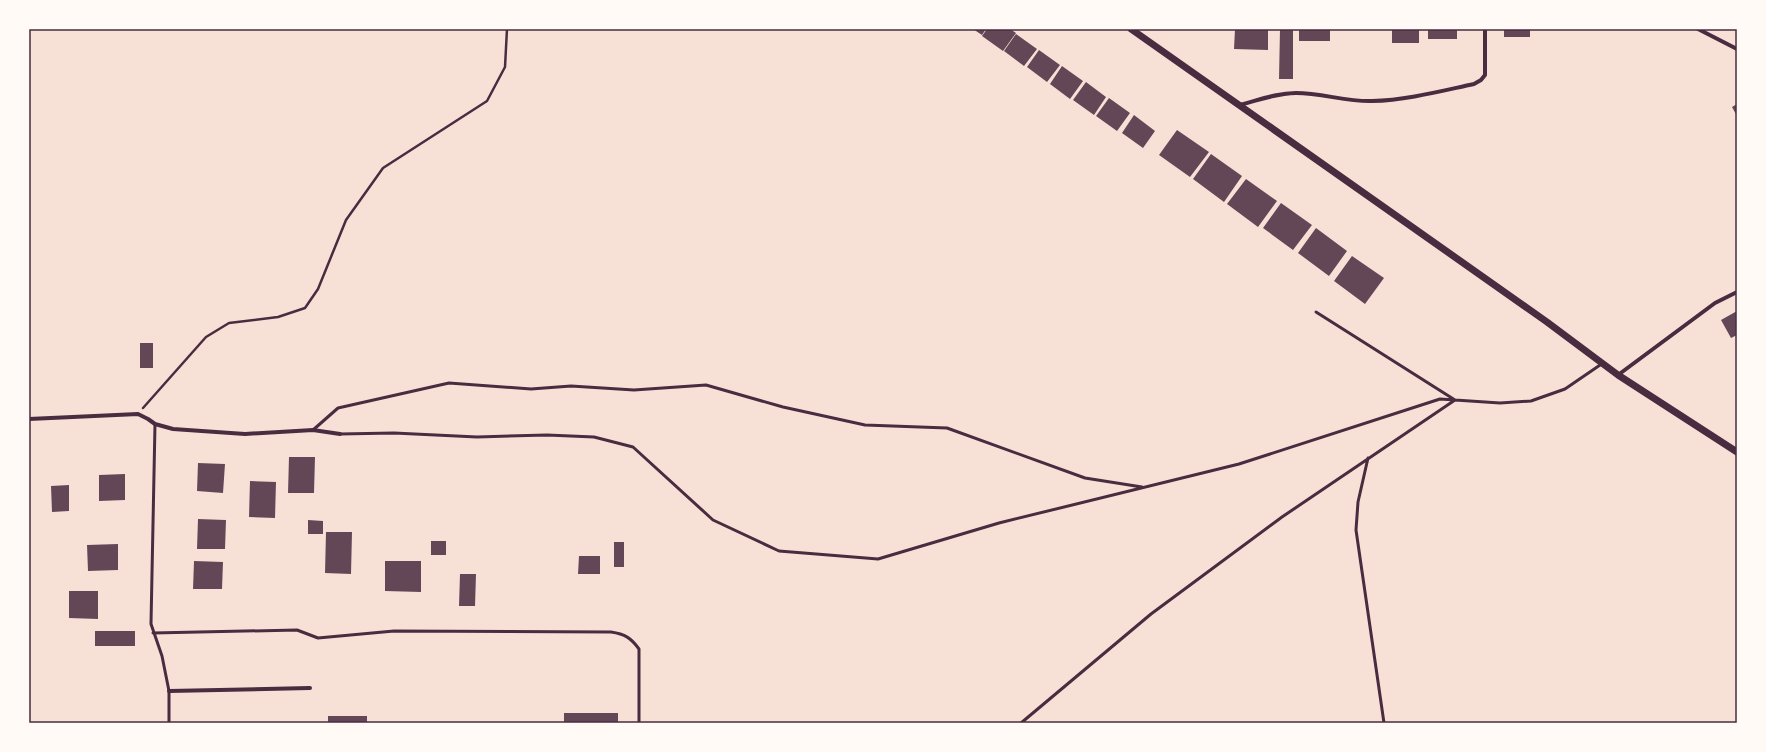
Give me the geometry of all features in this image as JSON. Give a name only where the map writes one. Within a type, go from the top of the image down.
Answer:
[{"type":"street","points":[[1131,29],[1604,363],[1618,375],[1737,452]]},
{"type":"street","points":[[1240,105],[1277,95],[1297,93],[1361,101],[1374,101],[1427,94],[1474,84],[1481,80],[1485,74],[1485,29]]},
{"type":"street","points":[[1698,29],[1737,49]]},
{"type":"street","points":[[1618,375],[1715,303],[1737,292]]},
{"type":"street","points":[[29,419],[138,414],[155,424],[173,429],[244,434],[313,430],[340,434]]},
{"type":"street","points":[[168,690],[310,688]]},
{"type":"lane","points":[[1316,312],[1455,400]]},
{"type":"lane","points":[[340,434],[394,433],[477,437],[547,435],[594,438],[633,447],[713,520],[779,551],[878,559],[999,523],[1239,464],[1440,399],[1500,403],[1531,401],[1565,389],[1604,363]]},
{"type":"lane","points":[[313,430],[338,408],[449,383],[531,389],[571,386],[634,390],[706,385],[783,407],[865,425],[947,428],[1085,478],[1144,487]]},
{"type":"lane","points":[[1021,723],[1151,614],[1282,517],[1455,400]]},
{"type":"lane","points":[[155,424],[151,624],[162,656],[168,690],[169,723]]},
{"type":"lane","points":[[1368,458],[1358,502],[1356,530],[1384,723]]},
{"type":"lane","points":[[153,633],[297,630],[318,638],[402,631],[527,631],[624,634],[632,640],[639,649],[639,723]]},
{"type":"path","points":[[138,414],[206,337],[229,323],[278,317],[305,308],[318,289],[346,220],[383,168],[486,101],[505,67],[507,29]]},
{"type":"building","points":[[973,29],[986,29],[982,35]]},
{"type":"building","points":[[987,29],[1010,29],[1016,33],[1003,51],[982,36]]},
{"type":"building","points":[[1235,29],[1268,29],[1268,50],[1234,49]]},
{"type":"building","points":[[1280,29],[1293,29],[1293,79],[1279,79]]},
{"type":"building","points":[[1299,29],[1330,29],[1330,41],[1299,41]]},
{"type":"building","points":[[1392,29],[1419,29],[1419,43],[1392,43]]},
{"type":"building","points":[[1428,29],[1457,29],[1457,39],[1428,39]]},
{"type":"building","points":[[1504,29],[1530,29],[1530,37],[1504,37]]},
{"type":"building","points":[[1016,34],[1037,49],[1024,66],[1004,51]]},
{"type":"building","points":[[1039,50],[1060,65],[1047,82],[1027,67]]},
{"type":"building","points":[[1062,66],[1083,81],[1070,99],[1050,84]]},
{"type":"building","points":[[1086,82],[1106,97],[1094,115],[1073,100]]},
{"type":"building","points":[[1109,98],[1130,113],[1117,131],[1096,116]]},
{"type":"building","points":[[1737,104],[1737,116],[1732,107]]},
{"type":"building","points":[[1134,115],[1155,131],[1143,148],[1122,133]]},
{"type":"building","points":[[1177,130],[1209,152],[1190,177],[1159,155]]},
{"type":"building","points":[[1211,154],[1242,176],[1224,202],[1193,179]]},
{"type":"building","points":[[1246,179],[1277,201],[1258,227],[1227,204]]},
{"type":"building","points":[[1281,203],[1312,225],[1293,250],[1263,228]]},
{"type":"building","points":[[1316,228],[1347,251],[1329,276],[1298,253]]},
{"type":"building","points":[[1352,256],[1384,278],[1365,304],[1334,281]]},
{"type":"building","points":[[1737,311],[1737,335],[1731,338],[1721,320]]},
{"type":"building","points":[[140,343],[153,343],[153,368],[140,368]]},
{"type":"building","points":[[289,457],[315,457],[314,493],[288,493]]},
{"type":"building","points":[[198,463],[225,464],[223,493],[197,491]]},
{"type":"building","points":[[125,474],[125,500],[99,501],[99,475]]},
{"type":"building","points":[[250,481],[276,482],[275,518],[249,517]]},
{"type":"building","points":[[69,485],[69,511],[52,512],[51,486]]},
{"type":"building","points":[[198,519],[226,520],[225,549],[197,549]]},
{"type":"building","points":[[308,520],[323,521],[323,534],[308,534]]},
{"type":"building","points":[[326,532],[352,532],[351,574],[325,573]]},
{"type":"building","points":[[431,541],[446,541],[446,555],[431,555]]},
{"type":"building","points":[[614,542],[624,542],[624,567],[614,567]]},
{"type":"building","points":[[118,544],[118,570],[88,571],[87,545]]},
{"type":"building","points":[[579,556],[600,556],[600,574],[578,574]]},
{"type":"building","points":[[194,561],[223,562],[222,589],[193,589]]},
{"type":"building","points":[[385,561],[421,561],[421,592],[385,591]]},
{"type":"building","points":[[460,574],[476,574],[475,606],[459,606]]},
{"type":"building","points":[[69,591],[98,591],[98,619],[69,618]]},
{"type":"building","points":[[95,631],[135,631],[135,646],[95,646]]},
{"type":"building","points":[[564,713],[618,713],[618,723],[564,723]]},
{"type":"building","points":[[328,716],[367,716],[367,723],[328,723]]}]
